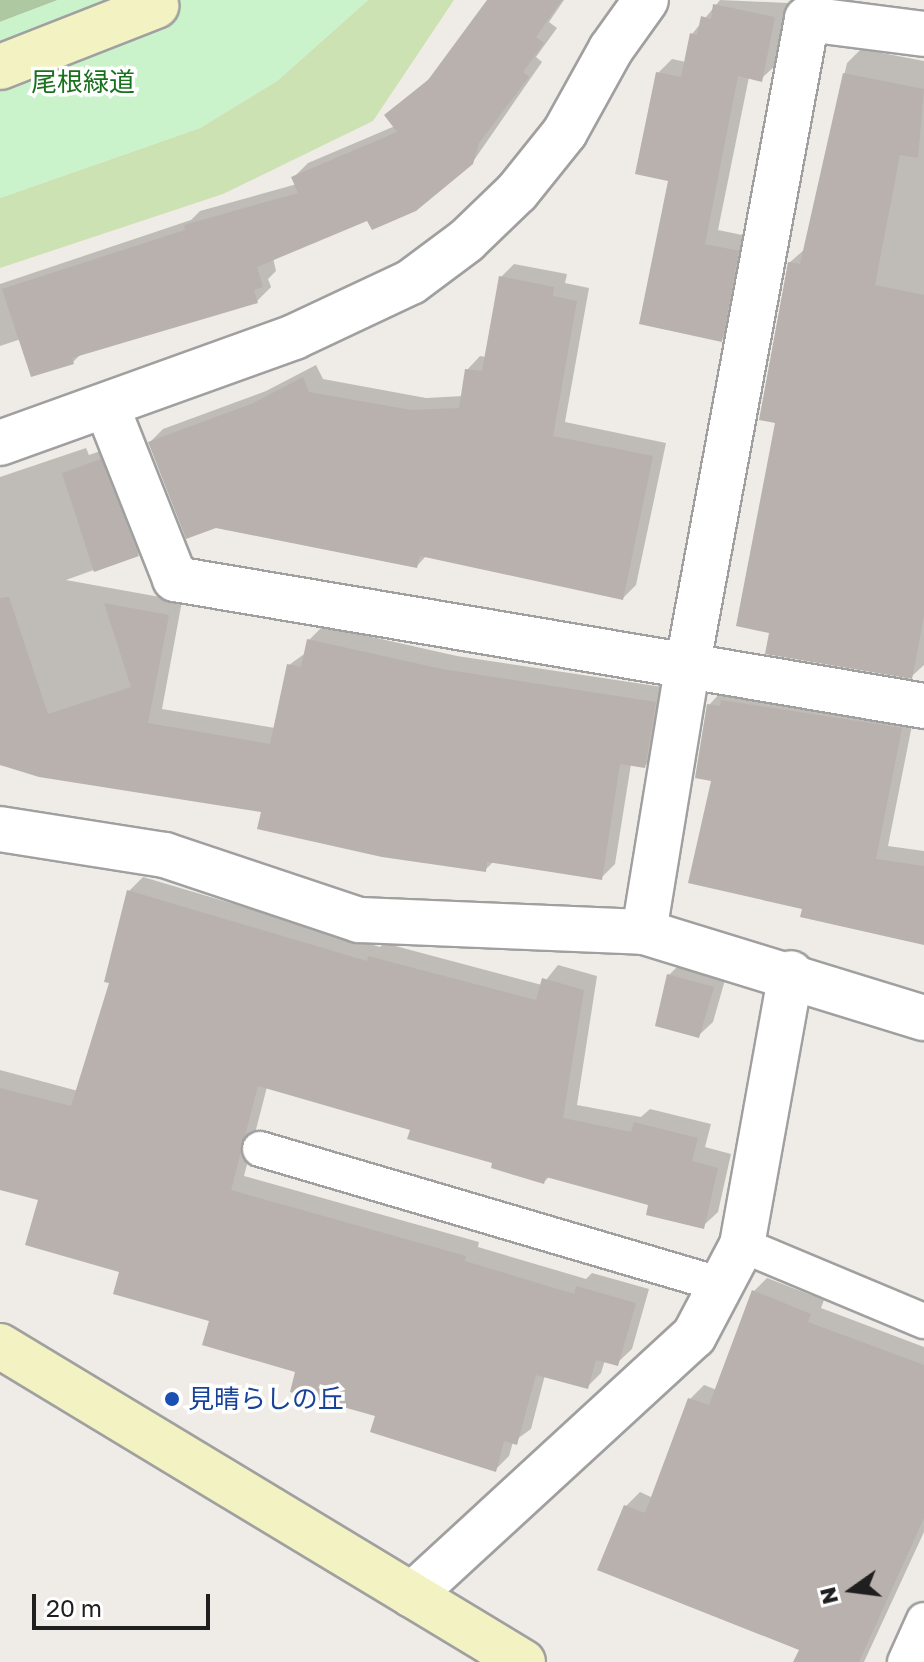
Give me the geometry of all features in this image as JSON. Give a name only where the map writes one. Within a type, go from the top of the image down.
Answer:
[{"type":"street","points":[[0,443],[107,407],[350,314],[411,282],[455,249],[517,192],[565,132],[611,49],[646,0]]},
{"type":"street","points":[[0,67],[163,2]]},
{"type":"street","points":[[644,932],[688,663],[807,19],[924,34]]},
{"type":"street","points":[[107,407],[175,579],[688,663],[924,706]]},
{"type":"street","points":[[0,829],[165,855],[359,920],[644,932],[791,973],[924,1018]]},
{"type":"street","points":[[412,1595],[694,1336],[742,1245],[791,973]]},
{"type":"street","points":[[0,1346],[412,1595],[504,1657]]},
{"type":"lane","points":[[260,1149],[720,1284]]},
{"type":"lane","points":[[742,1245],[924,1321]]},
{"type":"lane","points":[[905,1662],[924,1620]]},
{"type":"green space","points":[[0,0],[58,0],[0,22]]},
{"type":"green space","name":"尾根緑道","points":[[58,0],[368,0],[277,81],[200,128],[0,198],[0,22]]},
{"type":"green space","points":[[368,0],[454,0],[373,121],[223,194],[0,268],[0,198],[200,128],[277,81]]},
{"type":"building","points":[[487,0],[562,0],[536,37],[544,43],[523,72],[529,77],[479,143],[473,164],[416,211],[372,230],[367,221],[257,267],[263,287],[254,290],[258,303],[72,358],[74,364],[31,377],[2,289],[185,230],[184,225],[298,193],[291,177],[397,132],[384,115],[428,80]]},
{"type":"building","points":[[713,4],[775,17],[762,82],[738,76],[705,244],[739,251],[722,342],[639,324],[668,181],[635,174],[656,72],[681,77],[690,33],[697,35],[701,16],[711,19]]},
{"type":"building","points":[[843,73],[924,89],[918,158],[900,155],[875,285],[924,295],[924,616],[912,679],[765,654],[769,633],[736,626],[775,423],[759,420],[788,262],[800,264]]},
{"type":"building","points":[[499,276],[554,287],[553,296],[577,301],[553,436],[653,456],[623,600],[420,556],[417,568],[216,528],[186,539],[148,442],[251,404],[303,377],[309,392],[411,410],[459,408],[465,369],[482,371]]},
{"type":"building","points":[[101,459],[139,556],[94,572],[62,473]]},
{"type":"building","points":[[9,597],[48,714],[131,687],[104,603],[169,615],[148,723],[270,744],[287,664],[301,667],[307,639],[442,669],[656,702],[645,768],[620,764],[602,880],[487,862],[486,872],[382,857],[257,829],[261,812],[39,777],[0,765],[0,598]]},
{"type":"building","points":[[721,700],[902,728],[876,859],[924,866],[924,945],[800,917],[802,909],[688,883],[711,781],[695,778],[707,704],[720,706]]},
{"type":"building","points":[[127,890],[367,961],[368,956],[536,1000],[542,978],[584,990],[563,1118],[631,1132],[634,1122],[698,1138],[692,1161],[718,1168],[704,1229],[646,1215],[648,1205],[546,1177],[544,1184],[491,1168],[492,1163],[407,1139],[410,1130],[258,1086],[231,1190],[466,1256],[465,1261],[574,1294],[576,1286],[636,1303],[618,1366],[596,1360],[588,1389],[536,1375],[517,1445],[504,1441],[496,1472],[370,1432],[375,1416],[290,1392],[295,1372],[202,1345],[209,1321],[113,1294],[119,1272],[25,1245],[38,1200],[0,1190],[0,1088],[71,1106],[109,983],[104,982]]},
{"type":"building","points":[[667,974],[714,987],[699,1038],[655,1026]]},
{"type":"building","points":[[752,1290],[811,1314],[808,1322],[924,1365],[924,1518],[859,1662],[793,1662],[799,1650],[597,1570],[624,1505],[645,1513],[688,1398],[709,1405]]},
{"type":"place","name":"見晴らしの丘","points":[[172,1399]]}]
